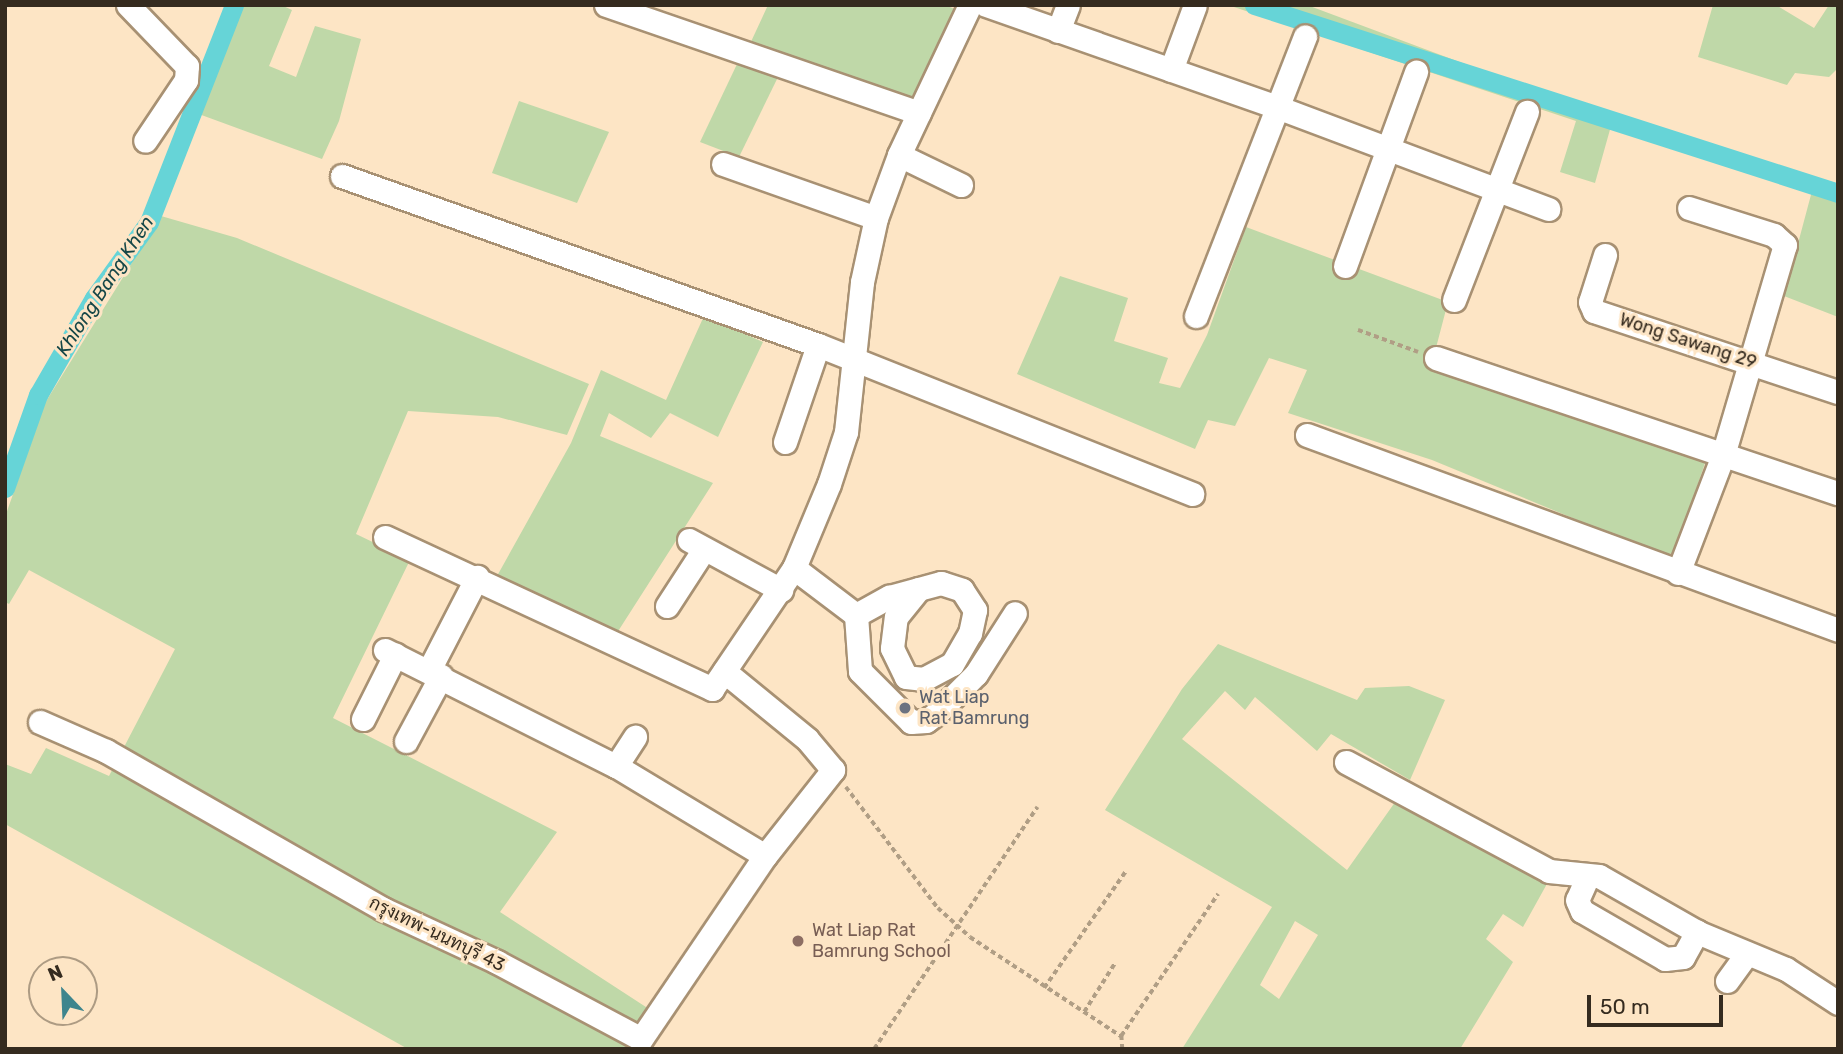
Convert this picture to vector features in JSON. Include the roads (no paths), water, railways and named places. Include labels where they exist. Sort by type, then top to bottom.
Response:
[{"type":"street","points":[[128,5],[187,66],[186,80],[145,141]]},
{"type":"street","points":[[606,5],[649,12],[919,113]]},
{"type":"street","points":[[385,537],[477,577],[705,690],[712,689],[794,568],[846,432],[862,282],[876,218],[899,155],[970,5]]},
{"type":"street","points":[[986,5],[1277,107],[1548,209]]},
{"type":"street","points":[[1058,31],[1068,5]]},
{"type":"street","points":[[1171,70],[1195,5]]},
{"type":"street","points":[[1196,316],[1304,37]]},
{"type":"street","points":[[1345,266],[1416,72]]},
{"type":"street","points":[[1454,300],[1527,112]]},
{"type":"street","points":[[899,155],[961,185]]},
{"type":"street","points":[[723,164],[876,218]]},
{"type":"street","points":[[342,176],[818,345],[1192,494]]},
{"type":"street","points":[[1678,573],[1723,455],[1784,256],[1785,242],[1689,208]]},
{"type":"street","name":"Wong Sawang 29","points":[[1605,255],[1590,302],[1594,311],[1838,392]]},
{"type":"street","points":[[785,442],[818,345]]},
{"type":"street","points":[[1436,358],[1838,493]]},
{"type":"street","points":[[1307,435],[1838,630]]},
{"type":"street","points":[[667,606],[696,544],[781,590]]},
{"type":"street","points":[[794,568],[856,615]]},
{"type":"street","points":[[406,741],[477,577]]},
{"type":"street","points":[[856,615],[889,597],[919,589]]},
{"type":"street","points":[[856,615],[857,659],[865,681],[918,723],[937,713],[976,674],[1015,613]]},
{"type":"street","points":[[363,719],[390,653],[435,673],[616,766],[765,856],[833,770],[807,739],[724,671]]},
{"type":"street","name":"กรุงเทพ-นนทบุรี 43","points":[[40,722],[106,751],[383,909],[497,962],[641,1039],[765,856]]},
{"type":"street","points":[[616,766],[635,737]]},
{"type":"street","points":[[1346,762],[1549,871],[1587,878],[1599,876],[1698,932],[1747,953],[1832,996]]},
{"type":"street","points":[[1587,878],[1577,900],[1582,911],[1665,959],[1683,957],[1698,932]]},
{"type":"street","points":[[1727,981],[1747,953]]},
{"type":"waterway","name":"Khlong Bang Khen","points":[[5,488],[38,395],[94,298],[149,222],[234,5]]},
{"type":"waterway","points":[[1254,5],[1838,193]]},
{"type":"place","name":"Wat Liap Rat Bamrung","points":[[905,708]]},
{"type":"place","name":"Wat Liap Rat Bamrung School","points":[[798,941]]}]
